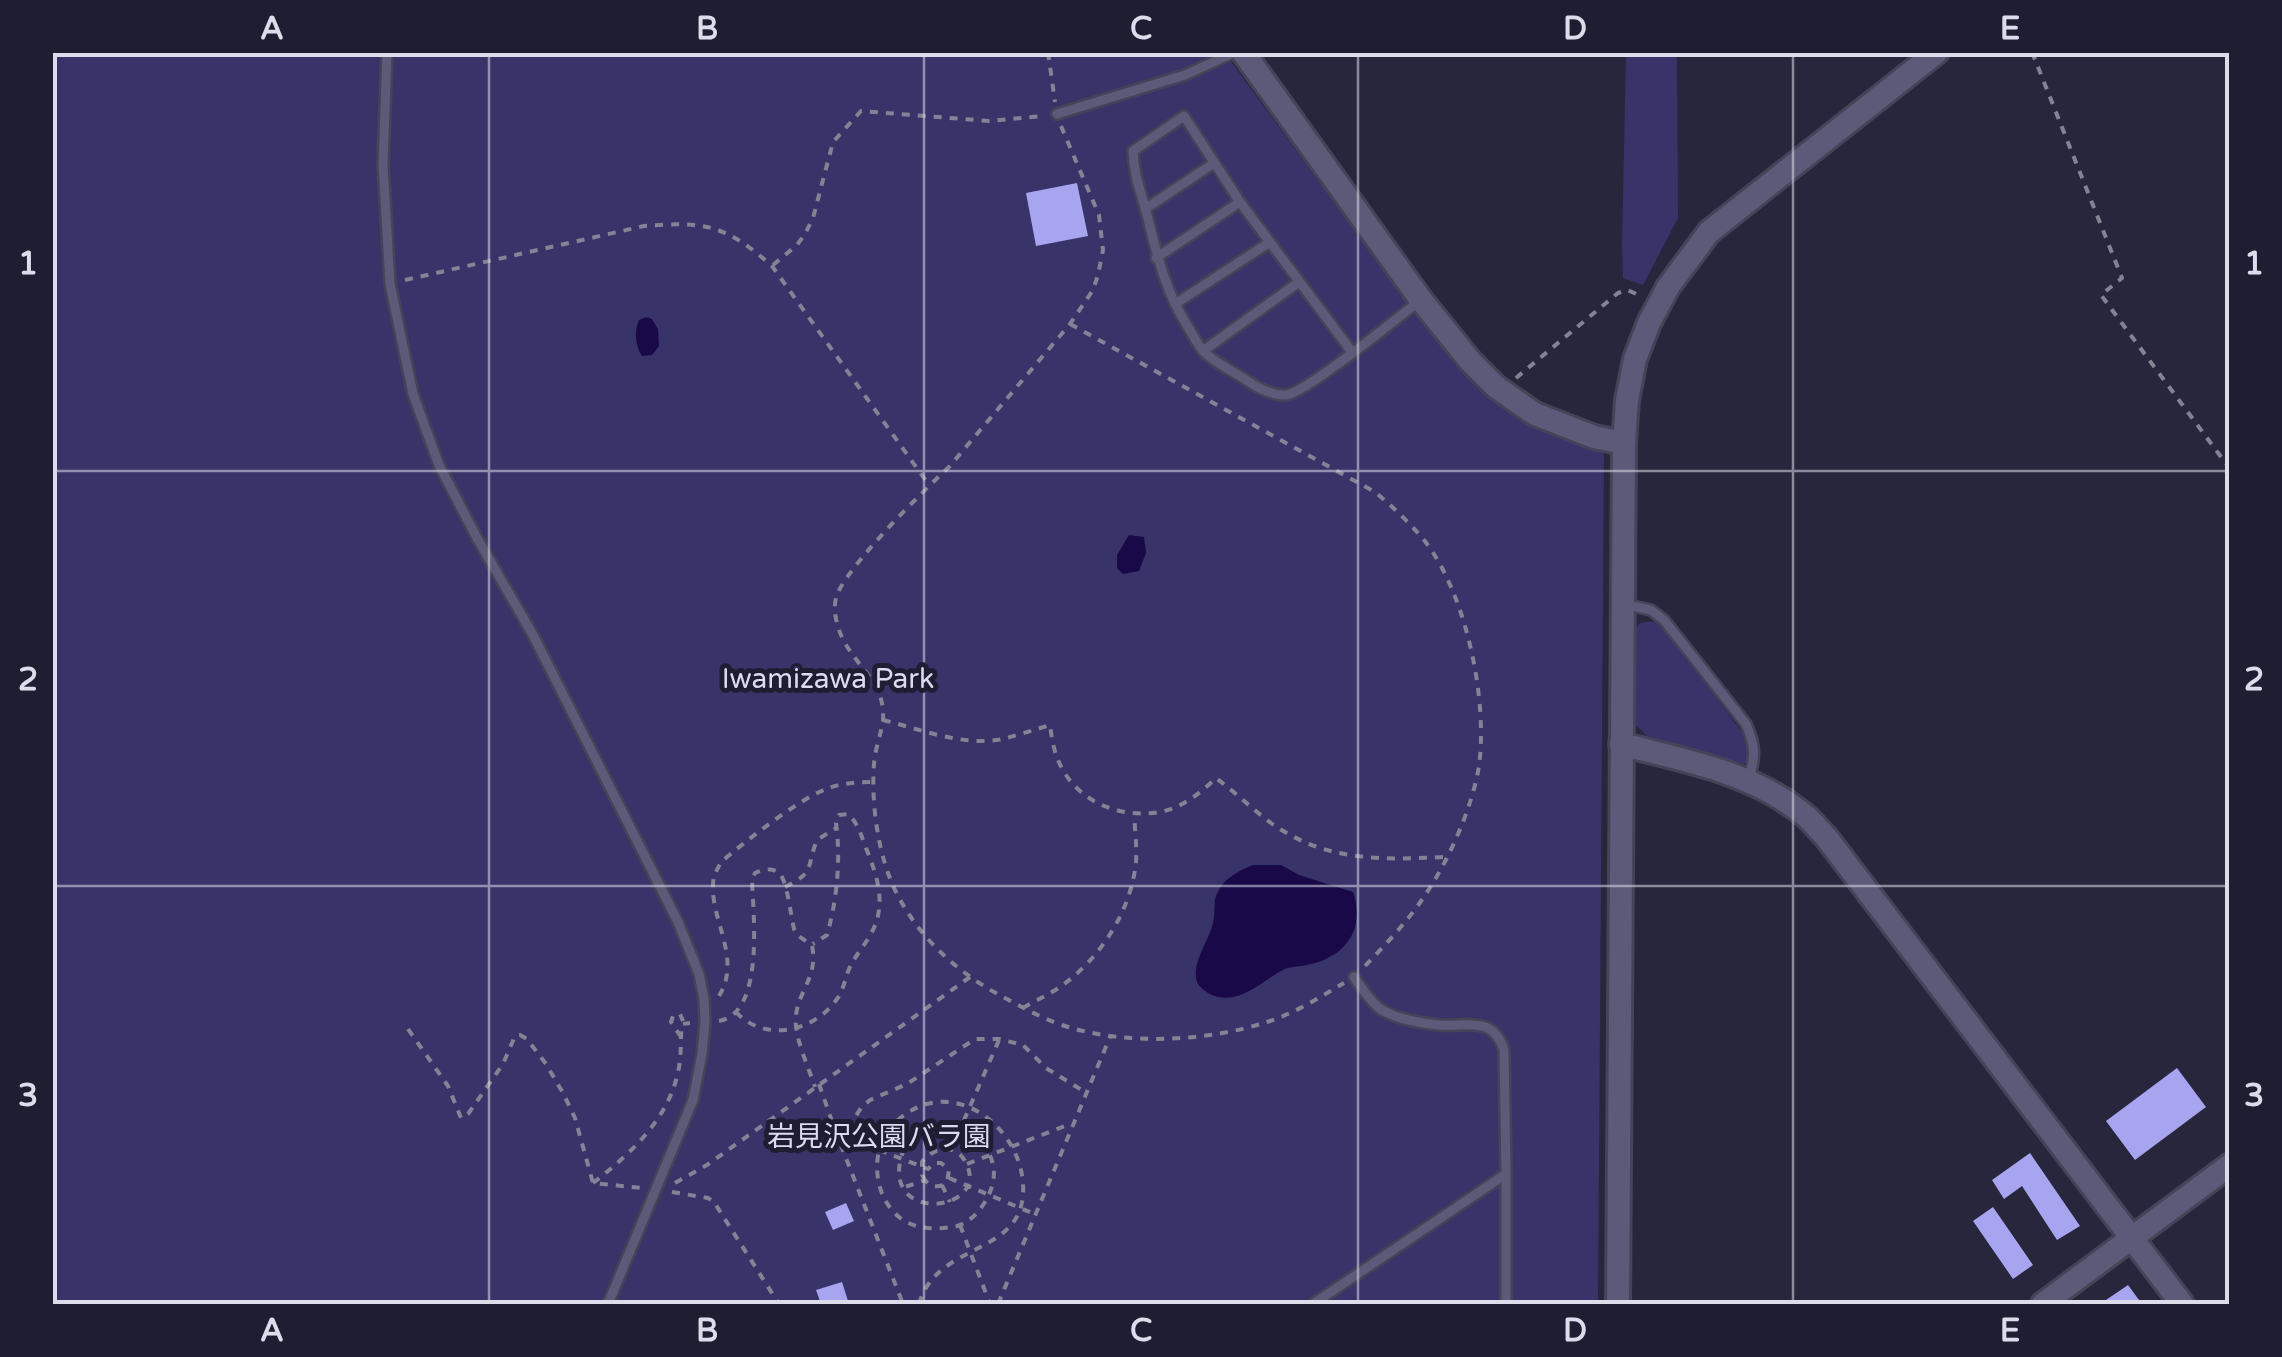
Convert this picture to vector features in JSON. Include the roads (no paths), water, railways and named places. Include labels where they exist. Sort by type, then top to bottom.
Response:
[{"type":"street","points":[[1243,52],[1420,300],[1471,362],[1501,391],[1536,414],[1594,438],[1624,443]]},
{"type":"street","points":[[1618,1304],[1624,443],[1635,359],[1668,287],[1708,232],[1937,52]]},
{"type":"street","points":[[1621,744],[1723,771],[1801,812],[1826,837],[2182,1304]]},
{"type":"street","points":[[2043,1304],[2230,1166]]},
{"type":"lane","points":[[387,52],[383,165],[390,284],[413,394],[439,464],[532,634],[678,922],[699,974],[705,1019],[693,1100],[608,1304]]},
{"type":"lane","points":[[1057,114],[1185,75],[1235,52]]},
{"type":"lane","points":[[1352,352],[1240,202],[1184,116],[1133,152],[1134,176],[1164,283],[1203,351],[1253,384],[1273,394],[1299,391],[1352,352],[1420,300]]},
{"type":"lane","points":[[1146,209],[1214,163]]},
{"type":"lane","points":[[1156,258],[1240,202]]},
{"type":"lane","points":[[1175,304],[1270,242]]},
{"type":"lane","points":[[1203,351],[1299,282]]},
{"type":"lane","points":[[1622,604],[1651,610],[1664,620],[1746,724],[1756,758],[1748,781]]},
{"type":"lane","points":[[1354,977],[1378,1008],[1390,1014],[1438,1025],[1475,1024],[1496,1032],[1504,1050],[1506,1304]]},
{"type":"lane","points":[[1313,1304],[1506,1174]]},
{"type":"park label","name":"Iwamizawa Park","points":[[828,678]]},
{"type":"park label","name":"岩見沢公園バラ園","points":[[879,1136]]}]
